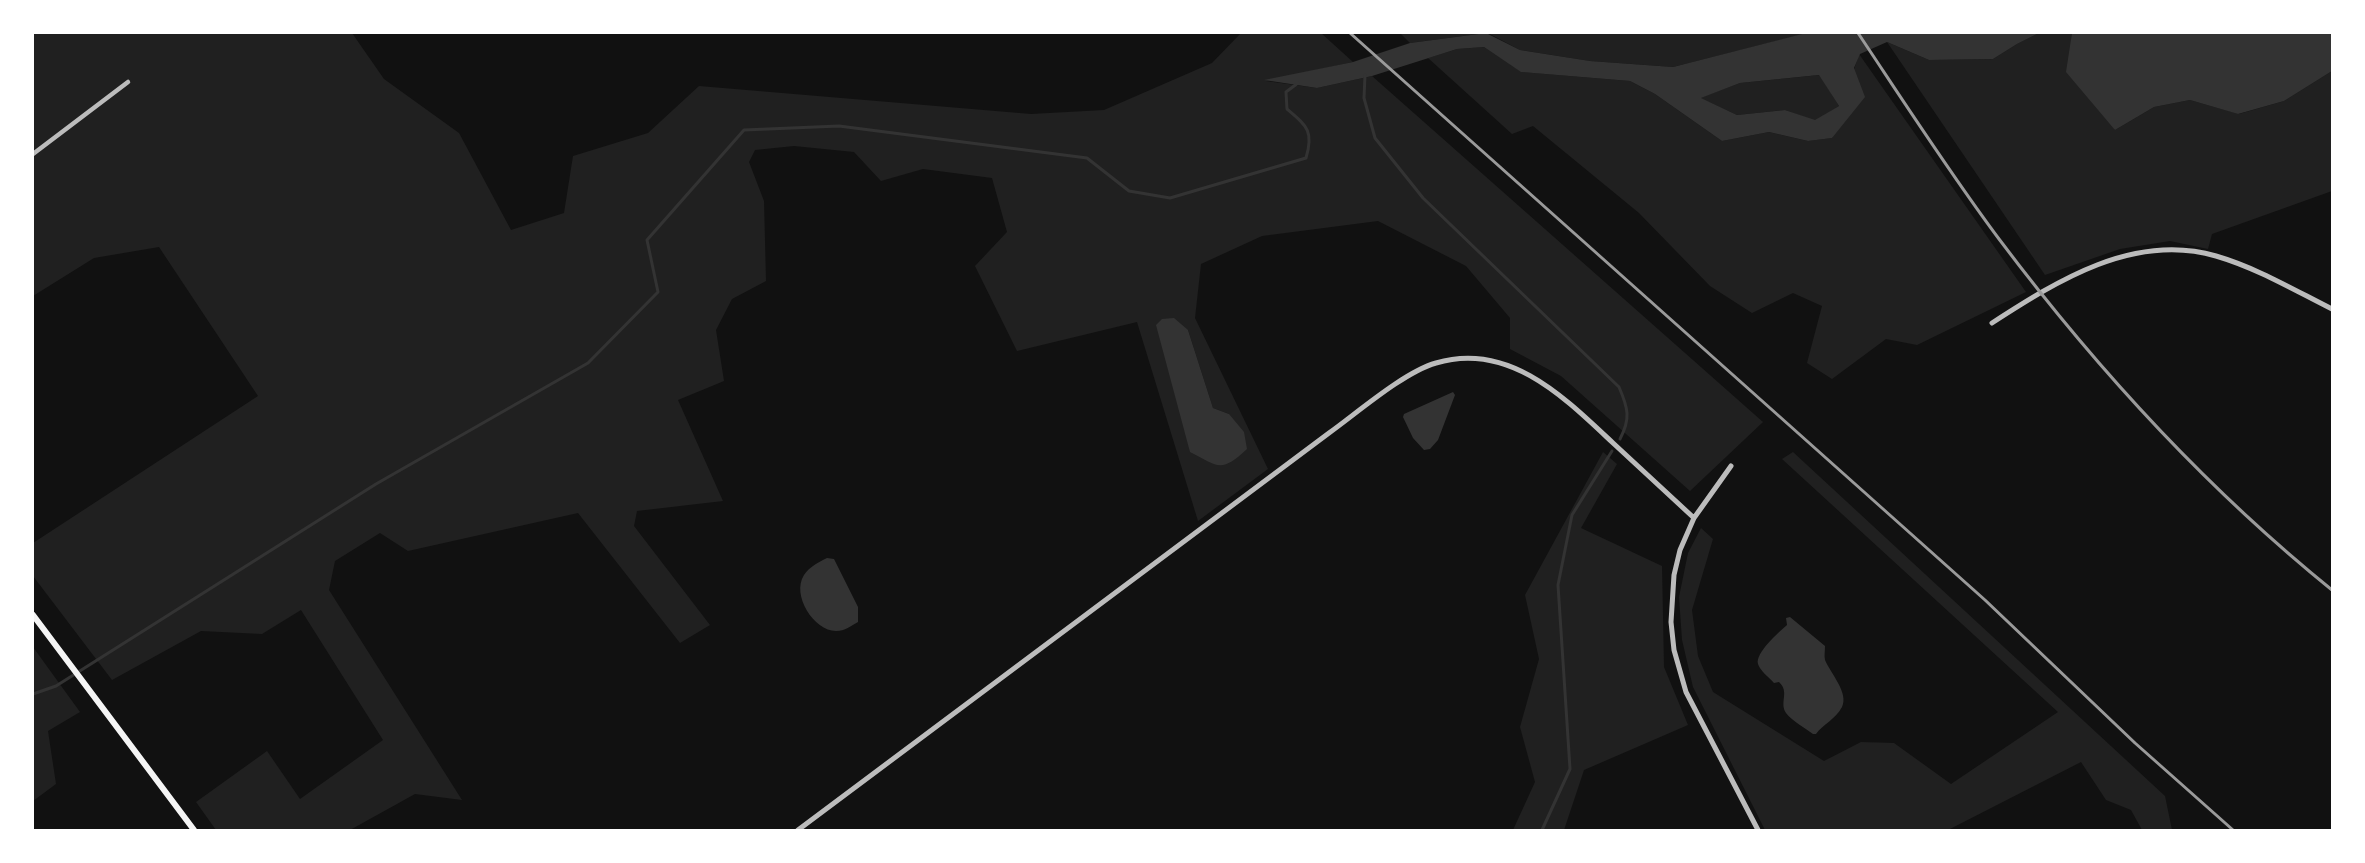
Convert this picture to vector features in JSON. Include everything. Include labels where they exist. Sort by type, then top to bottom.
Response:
[{"type":"main road","points":[[33,615],[194,830]]},
{"type":"street","points":[[33,154],[128,82]]},
{"type":"street","points":[[1992,323],[2040,293],[2091,267],[2133,254],[2162,251],[2214,255],[2238,263],[2332,309]]},
{"type":"street","points":[[798,830],[1329,433],[1414,372],[1435,363],[1461,358],[1483,360],[1509,365],[1534,377],[1582,413],[1694,518]]},
{"type":"street","points":[[1731,466],[1694,518],[1680,550],[1674,575],[1671,622],[1674,650],[1686,692],[1758,830]]},
{"type":"shaded area","points":[[33,33],[352,33],[384,79],[459,133],[511,230],[564,213],[573,156],[648,133],[699,86],[1031,114],[1104,110],[1212,63],[1241,33],[1321,33],[1353,62],[1266,81],[1317,88],[1372,76],[1763,422],[1690,491],[1561,376],[1510,349],[1510,318],[1466,266],[1378,221],[1262,236],[1201,264],[1195,318],[1268,469],[1198,521],[1137,322],[1017,351],[975,266],[1007,232],[992,178],[923,169],[881,181],[854,152],[794,146],[755,150],[749,162],[764,201],[766,281],[732,299],[716,330],[724,381],[678,400],[723,501],[637,511],[634,526],[710,625],[680,643],[578,513],[408,551],[380,533],[335,561],[329,590],[462,800],[415,794],[350,830],[216,830],[196,802],[267,751],[300,799],[383,740],[301,610],[262,634],[201,631],[112,680],[33,576],[33,543],[258,396],[159,247],[94,258],[33,296]],"holes":[[[1188,330],[1213,408],[1229,414],[1190,452]]]},
{"type":"shaded area","points":[[1400,33],[1486,33],[1410,43]]},
{"type":"shaded area","points":[[1486,33],[1520,50],[1590,61],[1673,67],[1806,33],[2039,33],[1993,59],[1929,60],[1887,42],[1860,54],[1854,68],[1865,97],[1832,138],[1808,141],[1769,132],[1722,141],[1655,94],[1630,81],[1521,72],[1484,47],[1457,49],[1372,76],[1317,88],[1264,80],[1353,62],[1410,43]],"holes":[[[1819,75],[1839,106],[1815,120],[1785,110],[1737,115],[1701,98],[1740,83]]]},
{"type":"shaded area","points":[[1488,33],[1808,33],[1673,67],[1590,61],[1520,50]]},
{"type":"shaded area","points":[[2039,33],[2072,33],[2071,46],[2115,130],[2154,107],[2190,100],[2239,114],[2284,101],[2332,71],[2332,191],[2212,234],[2208,249],[2170,241],[2120,249],[2045,275],[1887,42],[1929,60],[1993,59]]},
{"type":"shaded area","points":[[2072,33],[2332,33],[2332,71],[2284,101],[2238,114],[2190,100],[2154,107],[2115,130],[2066,72]]},
{"type":"shaded area","points":[[1484,47],[1522,72],[1630,81],[1655,94],[1722,141],[1769,132],[1808,141],[1832,138],[1859,54],[2026,292],[1917,345],[1886,339],[1832,379],[1807,363],[1822,306],[1793,293],[1752,313],[1710,286],[1639,213],[1533,126],[1512,134],[1428,58],[1457,49]]},
{"type":"shaded area","points":[[1820,75],[1839,106],[1815,121],[1785,110],[1737,115],[1700,98],[1740,83]]},
{"type":"shaded area","points":[[1174,318],[1188,330],[1213,408],[1229,414],[1244,432],[1247,449],[1231,462],[1214,464],[1190,452],[1156,325],[1162,319]]},
{"type":"shaded area","points":[[1453,392],[1455,395],[1438,440],[1430,449],[1424,450],[1413,438],[1403,417],[1404,414]]},
{"type":"shaded area","points":[[1603,452],[1617,464],[1581,528],[1662,566],[1664,667],[1688,725],[1584,770],[1564,830],[1513,830],[1535,782],[1520,727],[1539,659],[1525,595]]},
{"type":"shaded area","points":[[1793,452],[2165,796],[2172,830],[2142,830],[2131,810],[2106,800],[2081,762],[1948,830],[1765,830],[1693,687],[1682,640],[1679,597],[1688,553],[1701,528],[1713,539],[1692,610],[1698,656],[1713,692],[1824,761],[1861,742],[1894,743],[1951,784],[2058,712],[1782,459]]},
{"type":"shaded area","points":[[827,558],[834,559],[858,607],[858,622],[839,631],[828,629],[813,619],[807,611],[800,592],[806,572]]},
{"type":"shaded area","points":[[1790,617],[1825,646],[1825,660],[1843,696],[1842,707],[1833,719],[1816,734],[1786,713],[1782,686],[1779,682],[1774,683],[1758,664],[1760,654],[1787,625],[1786,618]]},
{"type":"shaded area","points":[[33,647],[80,712],[48,731],[56,784],[33,801]]},
{"type":"waterway","points":[[1365,75],[1364,98],[1375,138],[1423,198],[1619,387],[1627,413],[1626,425],[1620,439]]},
{"type":"waterway","points":[[33,694],[56,686],[376,484],[588,363],[658,292],[647,240],[744,130],[839,126],[1087,158],[1129,191],[1170,198],[1306,158],[1309,135],[1300,120],[1287,109],[1286,92],[1298,83]]},
{"type":"waterway","points":[[1542,830],[1570,769],[1558,585],[1572,515],[1612,451]]},
{"type":"railway","points":[[1350,33],[1985,600],[2135,743],[2233,830]]},
{"type":"railway","points":[[1858,33],[1980,214],[2074,334],[2155,425],[2197,468],[2285,551],[2332,590]]}]
